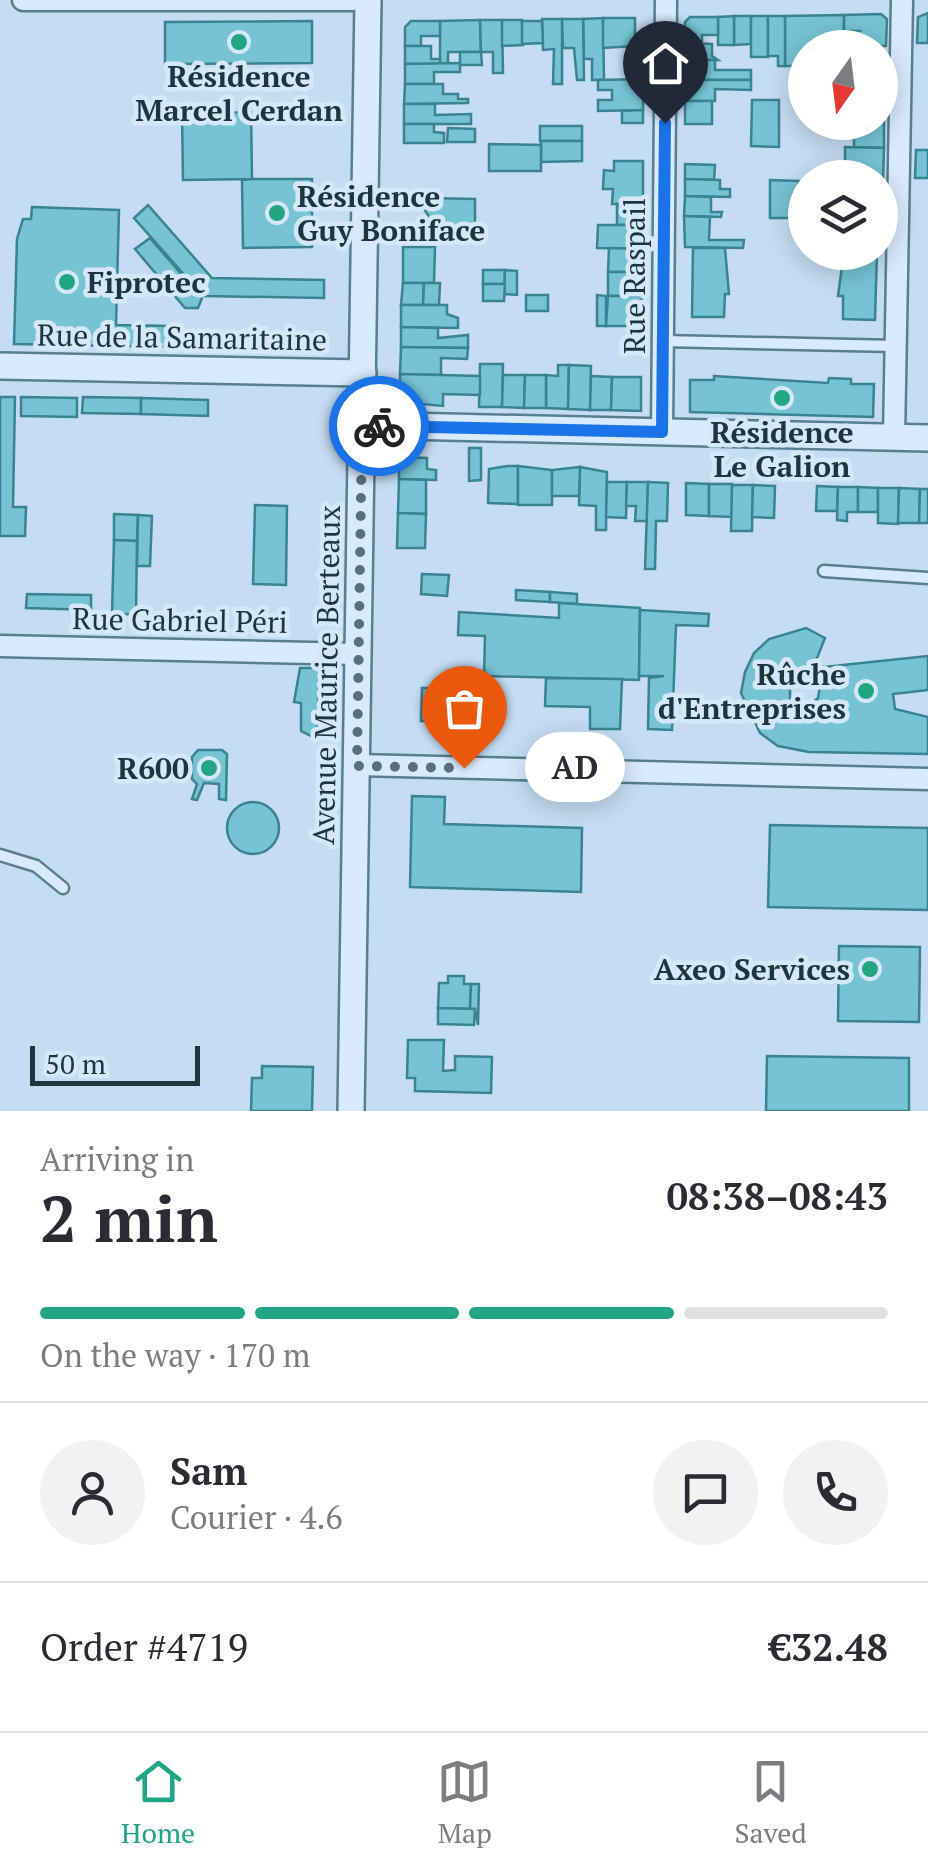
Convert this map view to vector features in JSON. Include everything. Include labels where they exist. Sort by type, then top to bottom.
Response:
[{"type":"street","points":[[24,0],[353,0]]},
{"type":"street","name":"Avenue Maurice Berteaux","points":[[351,1111],[368,0]]},
{"type":"street","name":"Rue Raspail","points":[[662,432],[666,0]]},
{"type":"street","points":[[894,437],[902,0]]},
{"type":"street","name":"Rue de la Samaritaine","points":[[0,366],[363,373]]},
{"type":"street","points":[[362,425],[928,438]]},
{"type":"street","name":"Rue Gabriel Péri","points":[[0,646],[358,654]]},
{"type":"street","points":[[357,766],[928,778]]},
{"type":"lane","points":[[663,341],[896,346]]},
{"type":"lane","points":[[824,571],[928,578]]},
{"type":"lane","points":[[0,855],[43,870],[63,888]]},
{"type":"building","points":[[928,13],[928,43],[917,43],[918,17]]},
{"type":"building","points":[[881,14],[887,19],[887,30],[844,30],[844,15]]},
{"type":"building","points":[[844,15],[844,30],[788,30],[785,66],[785,16]]},
{"type":"building","points":[[734,16],[751,16],[751,44],[734,45]]},
{"type":"building","points":[[734,16],[734,45],[718,45],[718,17]]},
{"type":"building","points":[[751,16],[768,16],[768,57],[751,57]]},
{"type":"building","points":[[768,16],[785,16],[785,66],[778,66],[778,56],[768,56]]},
{"type":"building","points":[[690,17],[718,17],[718,35],[702,35],[702,43],[685,43],[685,22]]},
{"type":"building","points":[[603,18],[604,80],[592,80],[592,59],[584,59],[583,19]]},
{"type":"building","points":[[603,18],[635,18],[635,46],[603,48]]},
{"type":"building","points":[[542,19],[562,19],[562,84],[553,84],[554,49],[543,50]]},
{"type":"building","points":[[562,19],[583,19],[584,80],[577,80],[574,48],[563,48]]},
{"type":"building","points":[[480,20],[481,52],[448,52],[448,63],[440,64],[440,21]]},
{"type":"building","points":[[480,20],[502,20],[503,73],[493,73],[493,52],[481,52]]},
{"type":"building","points":[[502,20],[522,20],[523,45],[502,46]]},
{"type":"building","name":"Résidence Marcel Cerdan","points":[[312,21],[312,63],[165,64],[165,22]]},
{"type":"building","points":[[411,21],[440,21],[440,36],[421,36],[421,46],[405,46],[405,27]]},
{"type":"building","points":[[522,21],[542,21],[543,43],[522,44]]},
{"type":"building","points":[[685,43],[712,44],[712,56],[718,60],[685,60]]},
{"type":"building","points":[[405,46],[431,46],[431,59],[440,59],[440,64],[405,64]]},
{"type":"building","points":[[460,52],[481,52],[482,65],[460,65]]},
{"type":"building","points":[[685,60],[715,60],[715,70],[751,70],[751,80],[685,80]]},
{"type":"building","points":[[460,63],[460,72],[434,72],[434,84],[405,84],[405,64]]},
{"type":"building","points":[[644,79],[643,110],[598,111],[598,100],[612,100],[612,90],[598,90],[598,80]]},
{"type":"building","points":[[685,80],[751,80],[751,90],[715,89],[715,101],[685,101]]},
{"type":"building","points":[[405,84],[443,84],[443,94],[458,94],[458,99],[468,99],[468,103],[404,104]]},
{"type":"building","points":[[752,100],[779,100],[779,147],[751,146]]},
{"type":"building","points":[[685,101],[712,101],[712,124],[685,124]]},
{"type":"building","points":[[404,104],[435,104],[435,115],[471,114],[471,124],[404,124]]},
{"type":"building","points":[[643,110],[643,123],[622,123],[622,111]]},
{"type":"building","points":[[251,112],[252,179],[183,180],[182,114]]},
{"type":"building","points":[[404,124],[434,124],[434,132],[444,133],[444,143],[404,143]]},
{"type":"building","points":[[540,126],[582,126],[582,141],[540,141]]},
{"type":"building","points":[[448,128],[475,129],[475,142],[447,142]]},
{"type":"building","points":[[854,140],[884,140],[884,148],[854,147]]},
{"type":"building","points":[[541,141],[582,141],[582,161],[541,162]]},
{"type":"building","points":[[489,144],[541,145],[541,171],[489,171]]},
{"type":"building","points":[[845,147],[884,148],[884,160],[845,160]]},
{"type":"building","points":[[916,150],[928,150],[928,178],[915,178]]},
{"type":"building","points":[[614,161],[643,161],[643,204],[612,204],[613,189],[603,189],[604,170],[614,171]]},
{"type":"building","points":[[685,164],[715,165],[714,180],[685,179]]},
{"type":"building","name":"Résidence Guy Boniface","points":[[312,179],[312,247],[243,248],[242,180]]},
{"type":"building","points":[[685,179],[720,180],[720,189],[730,189],[730,197],[685,196]]},
{"type":"building","points":[[770,180],[788,181],[788,218],[770,218]]},
{"type":"building","points":[[685,196],[711,197],[711,212],[722,212],[721,217],[684,216]]},
{"type":"building","points":[[429,198],[475,199],[475,236],[427,235],[428,215],[422,206]]},
{"type":"building","points":[[617,204],[643,204],[642,225],[617,225]]},
{"type":"building","points":[[148,205],[212,278],[324,280],[324,298],[203,296],[134,218]]},
{"type":"building","name":"Fiprotec","points":[[32,207],[119,210],[116,325],[172,326],[185,339],[182,347],[14,344],[17,239],[23,219],[31,219]]},
{"type":"building","points":[[684,216],[710,217],[709,240],[744,240],[743,248],[685,247]]},
{"type":"building","points":[[598,225],[632,225],[632,241],[642,241],[642,249],[597,248]]},
{"type":"building","points":[[150,238],[202,298],[198,308],[185,308],[135,249]]},
{"type":"building","points":[[403,247],[435,247],[434,283],[403,283]]},
{"type":"building","points":[[609,248],[642,249],[642,272],[608,272]]},
{"type":"building","points":[[693,248],[725,248],[729,294],[725,294],[724,317],[692,317]]},
{"type":"building","points":[[483,270],[505,270],[505,284],[483,284]]},
{"type":"building","points":[[505,270],[517,271],[517,295],[504,294]]},
{"type":"building","points":[[842,270],[876,270],[875,320],[843,319],[843,296],[838,296]]},
{"type":"building","points":[[608,272],[642,272],[642,296],[608,296]]},
{"type":"building","points":[[403,283],[424,283],[423,305],[401,305]]},
{"type":"building","points":[[424,283],[440,283],[439,305],[423,305]]},
{"type":"building","points":[[483,284],[505,284],[504,301],[483,301]]},
{"type":"building","points":[[526,295],[548,295],[548,311],[526,311]]},
{"type":"building","points":[[597,295],[606,296],[606,326],[597,326]]},
{"type":"building","points":[[608,296],[642,296],[642,326],[606,326]]},
{"type":"building","points":[[401,305],[447,305],[447,314],[458,318],[458,328],[401,327]]},
{"type":"building","points":[[401,327],[438,328],[438,338],[468,335],[468,348],[401,347]]},
{"type":"building","points":[[401,347],[468,348],[467,359],[441,358],[441,375],[400,374]]},
{"type":"building","points":[[480,364],[503,364],[502,407],[479,407]]},
{"type":"building","points":[[558,365],[569,365],[568,409],[546,408],[546,375],[558,376]]},
{"type":"building","points":[[569,365],[591,366],[590,410],[568,409]]},
{"type":"building","points":[[400,374],[480,376],[480,395],[443,394],[443,406],[400,402]]},
{"type":"building","points":[[503,375],[525,375],[524,408],[502,407]]},
{"type":"building","points":[[525,375],[546,375],[546,408],[524,408]]},
{"type":"building","points":[[591,376],[612,377],[611,410],[590,410]]},
{"type":"building","name":"Résidence Le Galion","points":[[714,376],[828,383],[829,378],[851,379],[851,384],[874,384],[873,417],[690,412],[690,380],[714,380]]},
{"type":"building","points":[[612,377],[641,377],[641,411],[611,410]]},
{"type":"building","points":[[0,397],[15,397],[13,507],[26,507],[25,536],[0,536]]},
{"type":"building","points":[[21,397],[77,398],[77,417],[21,416]]},
{"type":"building","points":[[83,397],[141,398],[141,414],[82,413]]},
{"type":"building","points":[[141,398],[208,400],[208,416],[141,414]]},
{"type":"building","points":[[469,448],[481,448],[481,480],[469,481]]},
{"type":"building","points":[[399,457],[427,458],[427,469],[436,470],[436,480],[399,479]]},
{"type":"building","points":[[518,466],[518,504],[488,503],[489,469]]},
{"type":"building","points":[[518,466],[552,470],[552,505],[518,505]]},
{"type":"building","points":[[580,467],[607,472],[606,530],[596,530],[596,506],[579,505]]},
{"type":"building","points":[[580,467],[579,496],[552,496],[552,470]]},
{"type":"building","points":[[399,479],[426,480],[426,514],[398,513]]},
{"type":"building","points":[[607,482],[627,482],[626,518],[606,517]]},
{"type":"building","points":[[627,482],[648,482],[647,521],[635,521],[636,506],[626,506]]},
{"type":"building","points":[[648,482],[668,483],[667,521],[656,521],[655,569],[645,569]]},
{"type":"building","points":[[686,483],[709,484],[709,516],[686,515]]},
{"type":"building","points":[[709,484],[732,484],[732,517],[709,516]]},
{"type":"building","points":[[732,485],[753,485],[752,531],[731,531]]},
{"type":"building","points":[[753,485],[775,486],[774,518],[752,517]]},
{"type":"building","points":[[817,486],[838,487],[837,511],[816,511]]},
{"type":"building","points":[[838,487],[858,487],[858,512],[847,512],[847,521],[837,520]]},
{"type":"building","points":[[858,487],[878,488],[878,512],[858,512]]},
{"type":"building","points":[[878,488],[899,488],[898,524],[878,523]]},
{"type":"building","points":[[899,488],[920,489],[919,523],[898,523]]},
{"type":"building","points":[[920,489],[928,489],[928,523],[919,523]]},
{"type":"building","points":[[255,505],[287,506],[286,585],[253,584]]},
{"type":"building","points":[[398,513],[426,514],[425,548],[397,548]]},
{"type":"building","points":[[114,514],[138,515],[137,541],[114,540]]},
{"type":"building","points":[[138,515],[152,516],[150,566],[137,566]]},
{"type":"building","points":[[114,540],[137,541],[136,615],[112,613]]},
{"type":"building","points":[[422,574],[449,575],[447,596],[421,594]]},
{"type":"building","points":[[516,590],[550,592],[550,602],[516,600]]},
{"type":"building","points":[[550,592],[577,594],[577,604],[550,602]]},
{"type":"building","points":[[27,594],[91,595],[91,610],[26,608]]},
{"type":"building","points":[[559,603],[640,608],[639,680],[484,676],[485,636],[458,635],[459,612],[559,618]]},
{"type":"building","points":[[640,610],[709,614],[708,626],[676,625],[672,730],[648,729],[649,678],[664,676],[639,676]]},
{"type":"building","name":"Rûche d'Entreprises","points":[[806,628],[825,638],[815,663],[824,667],[928,656],[928,690],[893,694],[895,709],[928,717],[928,754],[809,752],[778,746],[760,733],[741,693],[754,653],[769,639]],"holes":[[[799,671],[812,671],[810,675],[820,686],[818,698],[809,705],[800,705],[790,698],[790,687],[785,685]]]},
{"type":"building","points":[[300,668],[319,668],[317,739],[301,731],[301,703],[294,702]]},
{"type":"building","points":[[449,677],[483,677],[483,719],[448,719]]},
{"type":"building","points":[[546,678],[622,679],[620,729],[590,729],[590,707],[545,706]]},
{"type":"building","points":[[422,688],[443,688],[441,722],[421,721]]},
{"type":"building","name":"R600","points":[[198,750],[222,750],[227,754],[226,800],[219,799],[219,784],[204,783],[197,800],[192,799],[197,784],[192,779],[192,757]]},
{"type":"building","points":[[412,796],[445,797],[444,824],[582,828],[581,892],[410,887]]},
{"type":"building","points":[[253,802],[272,809],[279,828],[272,847],[253,854],[234,847],[227,828],[234,809]]},
{"type":"building","points":[[770,825],[928,828],[928,910],[768,907]]},
{"type":"building","points":[[839,946],[920,947],[919,1022],[838,1021]]},
{"type":"building","points":[[448,976],[464,976],[464,984],[471,984],[470,1009],[438,1008],[439,983],[448,983]]},
{"type":"building","points":[[471,984],[479,984],[478,1025],[475,1009],[470,1009]]},
{"type":"building","points":[[438,1008],[475,1009],[474,1025],[438,1024]]},
{"type":"building","points":[[408,1040],[444,1040],[443,1071],[455,1070],[455,1056],[492,1057],[491,1093],[415,1091],[415,1078],[407,1078]]},
{"type":"building","points":[[767,1056],[909,1058],[909,1111],[766,1111]]},
{"type":"building","points":[[262,1066],[313,1067],[312,1111],[251,1111],[252,1078],[262,1078]]},
{"type":"way so far","points":[[379,426],[362,425],[357,766],[464,768]]},
{"type":"place","name":"Résidence Marcel Cerdan","points":[[239,42]]},
{"type":"place","name":"Résidence Guy Boniface","points":[[277,213]]},
{"type":"place","name":"Fiprotec","points":[[67,282]]},
{"type":"place","name":"Résidence Le Galion","points":[[782,398]]},
{"type":"place","name":"Rûche d'Entreprises","points":[[866,691]]},
{"type":"place","name":"R600","points":[[209,768]]},
{"type":"place","name":"AD","points":[[464,768]]},
{"type":"place","name":"Axeo Services","points":[[870,969]]},
{"type":"route","points":[[379,426],[662,432],[665,123]]}]
